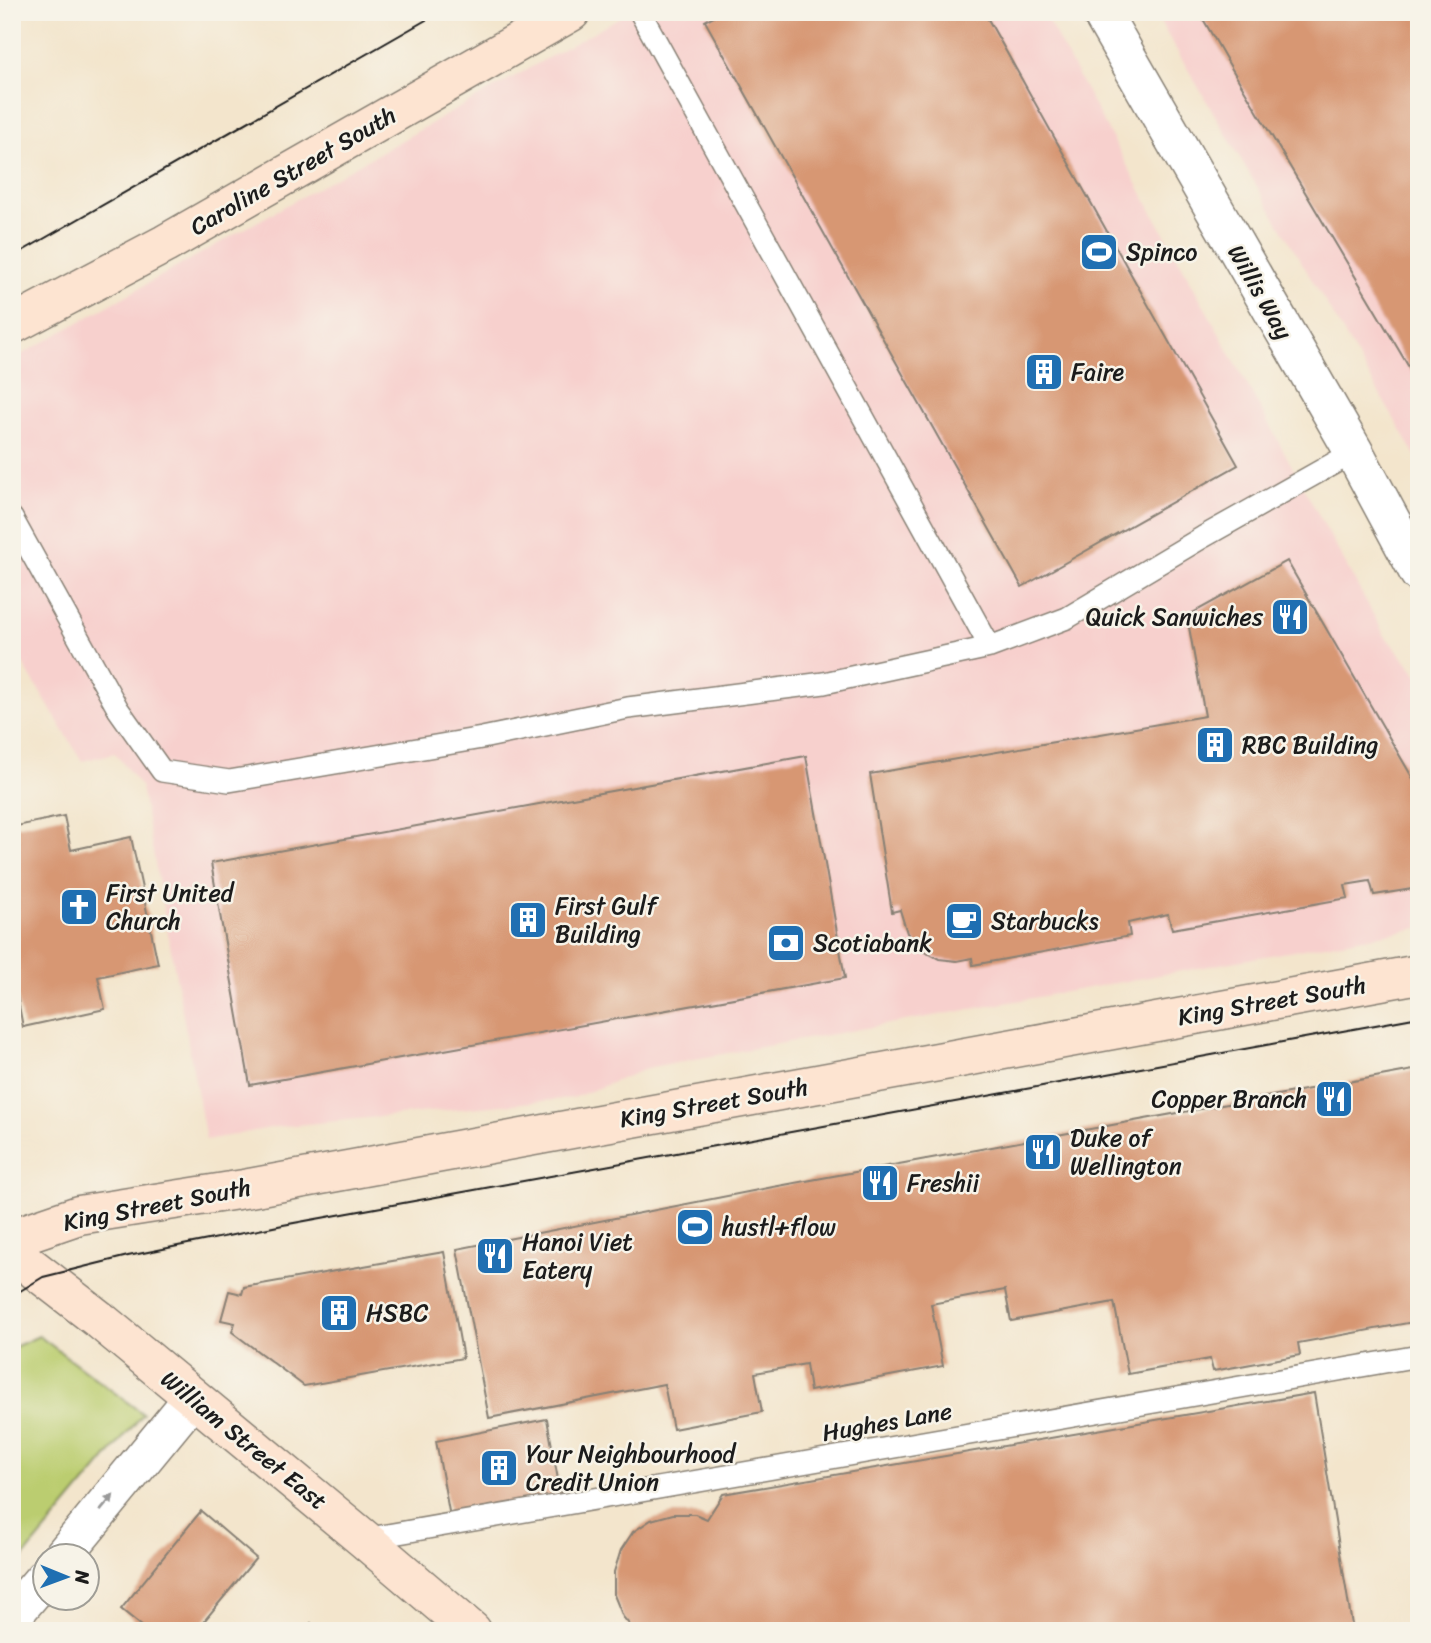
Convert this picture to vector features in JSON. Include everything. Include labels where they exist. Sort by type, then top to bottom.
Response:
[{"type":"main road","name":"Caroline Street South","points":[[12,325],[165,244],[571,12]]},
{"type":"main road","name":"King Street South","points":[[12,1238],[79,1215],[244,1189],[1419,974]]},
{"type":"main road","name":"William Street East","points":[[12,1252],[101,1321],[472,1631]]},
{"type":"street","name":"Willis Way","points":[[1101,12],[1354,452],[1419,573]]},
{"type":"street","points":[[75,1542],[192,1399]]},
{"type":"street","points":[[12,1616],[32,1592]]},
{"type":"lane","points":[[640,12],[990,647]]},
{"type":"lane","points":[[12,518],[118,709],[162,771],[229,781],[482,738],[628,708],[824,683],[990,647],[1067,618],[1354,452]]},
{"type":"lane","name":"Hughes Lane","points":[[364,1539],[1419,1356]]},
{"type":"shaded area","points":[[629,12],[1043,12],[1385,636],[1419,676],[1419,928],[651,1067],[573,1098],[276,1127],[206,1140],[141,787],[115,753],[82,761],[12,646],[12,360]]},
{"type":"shaded area","points":[[1154,12],[1419,12],[1419,461]]},
{"type":"green space","points":[[39,1336],[143,1414],[36,1542],[32,1542],[32,1547],[12,1571],[12,1348]]},
{"type":"building","name":"Faire","points":[[721,12],[984,12],[1238,465],[1022,587],[705,21]]},
{"type":"building","points":[[1199,12],[1419,12],[1419,384],[1229,64]]},
{"type":"building","name":"RBC Building","points":[[1287,561],[1419,789],[1419,885],[1412,889],[1374,895],[1370,881],[1345,885],[1348,898],[1172,929],[1168,914],[1128,923],[1130,936],[973,965],[972,958],[957,961],[939,959],[922,950],[907,933],[900,910],[892,912],[870,774],[1205,716],[1187,616]]},
{"type":"building","name":"First Gulf Building","points":[[806,756],[845,978],[250,1085],[211,863]]},
{"type":"building","name":"First United Church","points":[[64,816],[71,850],[131,837],[158,964],[98,977],[105,1009],[23,1027],[17,995],[12,996],[12,827]]},
{"type":"building","points":[[1419,1069],[1419,1321],[1298,1343],[1300,1355],[1213,1371],[1210,1359],[1128,1374],[1114,1302],[1011,1321],[1005,1290],[931,1304],[943,1366],[810,1391],[806,1364],[755,1373],[762,1412],[673,1429],[664,1384],[489,1418],[457,1249],[773,1187]]},
{"type":"building","name":"HSBC","points":[[444,1252],[463,1358],[304,1386],[232,1332],[235,1323],[221,1320],[229,1291],[242,1294],[244,1287]]},
{"type":"building","points":[[1314,1393],[1353,1631],[635,1631],[623,1617],[614,1595],[614,1572],[621,1550],[633,1532],[651,1520],[673,1514],[695,1514],[707,1519],[723,1494]]},
{"type":"building","name":"Your Neighbourhood Credit Union","points":[[547,1419],[561,1496],[450,1517],[436,1441]]},
{"type":"building","points":[[201,1511],[256,1558],[196,1631],[148,1631],[121,1609]]},
{"type":"building","points":[[311,1623],[320,1631],[305,1631]]},
{"type":"tram line","points":[[12,257],[440,12]]},
{"type":"tram line","points":[[12,1296],[43,1277],[128,1256],[283,1225],[1419,1017]]},
{"type":"place","name":"Spinco","points":[[1099,252]]},
{"type":"place","name":"Faire","points":[[1044,372]]},
{"type":"place","name":"Quick Sanwiches","points":[[1290,617]]},
{"type":"place","name":"RBC Building","points":[[1215,745]]},
{"type":"place","name":"First United Church","points":[[79,907]]},
{"type":"place","name":"First Gulf Building","points":[[528,920]]},
{"type":"place","name":"Starbucks","points":[[964,921]]},
{"type":"place","name":"Scotiabank","points":[[786,943]]},
{"type":"place","name":"Copper Branch","points":[[1334,1099]]},
{"type":"place","name":"Duke of Wellington","points":[[1043,1152]]},
{"type":"place","name":"Freshii","points":[[880,1183]]},
{"type":"place","name":"hustl+flow","points":[[695,1227]]},
{"type":"place","name":"Hanoi Viet Eatery","points":[[495,1256]]},
{"type":"place","name":"HSBC","points":[[339,1313]]},
{"type":"place","name":"Your Neighbourhood Credit Union","points":[[499,1468]]}]
